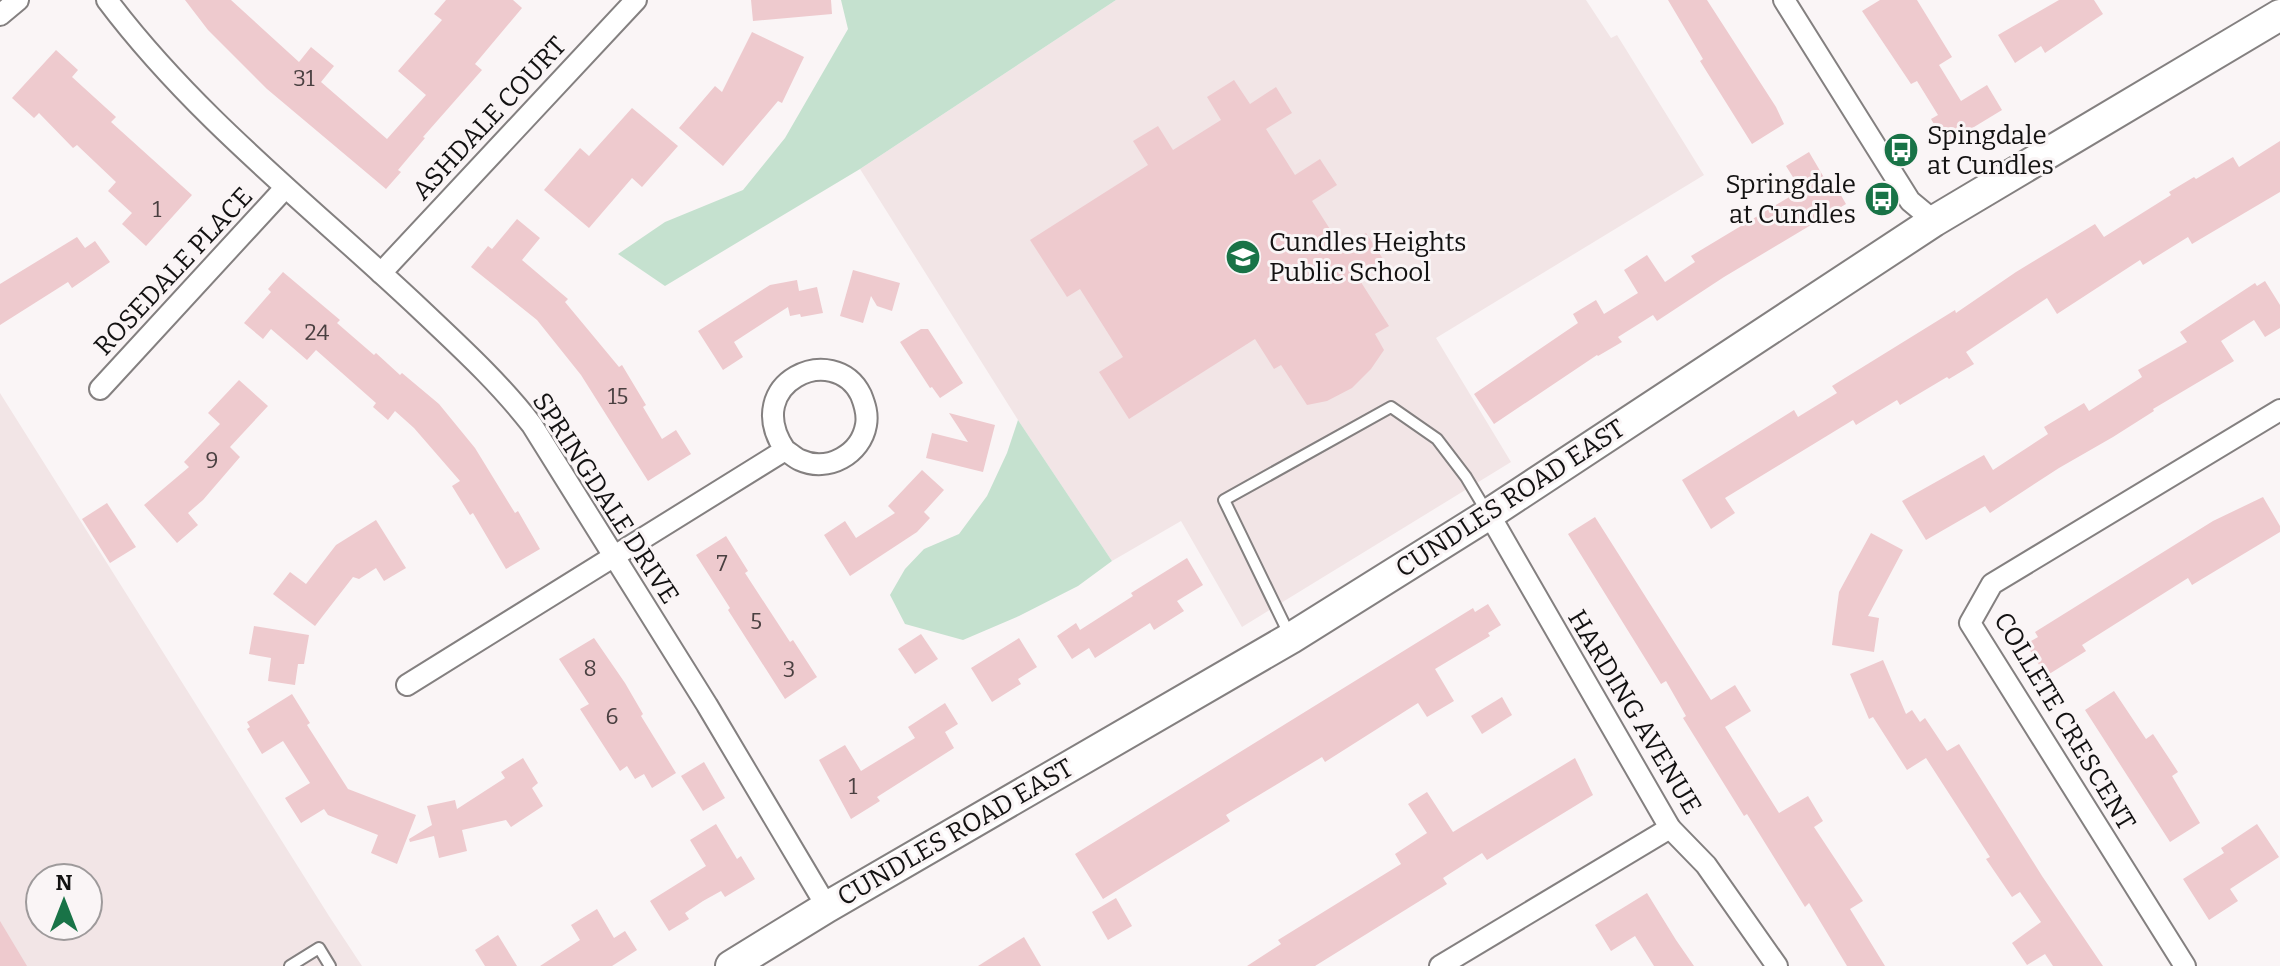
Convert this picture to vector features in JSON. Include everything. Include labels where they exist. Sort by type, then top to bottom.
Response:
[{"type":"main road","name":"CUNDLES ROAD EAST","points":[[731,966],[1291,638],[1489,514],[1934,221],[2280,15]]},
{"type":"street","points":[[0,15],[18,0]]},
{"type":"street","name":"SPRINGDALE DRIVE","points":[[107,0],[171,78],[285,188],[488,373],[513,401],[532,425],[707,705],[827,907]]},
{"type":"street","name":"ASHDALE COURT","points":[[381,273],[636,0]]},
{"type":"street","points":[[1784,0],[1910,201],[1934,221]]},
{"type":"street","name":"ROSEDALE PLACE","points":[[100,389],[285,188]]},
{"type":"street","points":[[824,370],[838,373],[857,388],[865,405],[867,421],[864,435],[852,452],[839,460],[821,464],[801,461],[785,450],[776,437],[772,422],[773,407],[783,387],[795,376],[824,370]]},
{"type":"street","name":"COLLETE CRESCENT","points":[[2185,966],[1970,623],[1992,584],[2280,410]]},
{"type":"street","points":[[407,685],[785,450]]},
{"type":"street","name":"HARDING AVENUE","points":[[1489,514],[1670,828],[1706,865],[1777,966]]},
{"type":"street","points":[[1440,966],[1670,828]]},
{"type":"lane","points":[[1291,638],[1224,500],[1391,407],[1437,439],[1489,514]]},
{"type":"lane","points":[[290,966],[319,948],[330,966]]},
{"type":"shaded area","name":"Cundles Heights Public School","points":[[1116,0],[1586,0],[1611,38],[1617,35],[1704,175],[1436,338],[1511,462],[1242,627],[1181,521],[1112,561],[1018,420],[860,169]]},
{"type":"shaded area","points":[[0,393],[329,916],[362,966],[0,966]]},
{"type":"green space","points":[[841,0],[1116,0],[860,169],[665,286],[618,254],[665,222],[743,190],[785,138],[848,29]]},
{"type":"green space","points":[[1018,420],[1112,561],[1078,586],[963,640],[905,624],[890,595],[905,569],[924,549],[959,534],[987,496]]},
{"type":"building","points":[[185,0],[231,0],[299,62],[311,47],[334,66],[321,82],[387,139],[426,95],[398,71],[442,20],[434,14],[446,0],[513,0],[522,8],[475,64],[482,70],[423,137],[386,189],[267,89],[208,30]]},
{"type":"building","points":[[751,0],[831,0],[832,14],[753,21]]},
{"type":"building","points":[[1668,0],[1707,0],[1784,124],[1752,144],[1700,61],[1703,59]]},
{"type":"building","points":[[1880,0],[1917,0],[1952,57],[1939,65],[1961,101],[1987,85],[2002,110],[1946,144],[1931,119],[1938,115],[1917,81],[1911,84],[1862,11]]},
{"type":"building","points":[[2059,0],[2094,0],[2103,14],[2045,53],[2041,46],[2015,63],[1998,35]]},
{"type":"building","points":[[752,32],[804,57],[782,103],[778,101],[723,166],[679,128],[715,86],[722,92]]},
{"type":"building","points":[[56,50],[78,70],[72,77],[116,117],[111,122],[192,195],[146,246],[122,224],[132,213],[108,191],[116,182],[77,145],[73,148],[39,113],[34,118],[12,98]]},
{"type":"building","points":[[1234,80],[1250,104],[1276,87],[1292,113],[1266,129],[1295,175],[1320,159],[1337,185],[1312,201],[1342,248],[1366,233],[1383,259],[1357,276],[1389,326],[1375,334],[1384,350],[1352,388],[1327,401],[1307,405],[1281,365],[1274,369],[1255,339],[1129,419],[1099,372],[1123,357],[1080,289],[1067,297],[1030,240],[1148,165],[1133,141],[1158,126],[1173,150],[1221,120],[1207,97]]},
{"type":"building","points":[[632,108],[678,146],[642,187],[632,178],[589,228],[544,190],[580,148],[589,156]]},
{"type":"building","points":[[2280,141],[2280,192],[2192,244],[2188,237],[2143,265],[2140,260],[2057,314],[2047,298],[1966,352],[1974,364],[1900,405],[1897,400],[1856,425],[1853,420],[1725,498],[1735,513],[1711,529],[1682,480],[1794,410],[1798,417],[1837,393],[1832,386],[1955,310],[1956,313],[2095,224],[2104,237],[2194,177],[2196,179],[2233,157],[2239,167]]},
{"type":"building","points":[[1809,152],[1829,186],[1834,183],[1846,204],[1657,321],[1653,315],[1618,337],[1622,342],[1597,355],[1494,424],[1474,394],[1578,323],[1573,314],[1596,300],[1604,314],[1638,293],[1624,270],[1647,255],[1665,282],[1695,262],[1691,256],[1801,190],[1786,166]]},
{"type":"building","points":[[517,219],[540,238],[522,260],[568,299],[565,302],[619,367],[622,365],[662,439],[676,430],[691,454],[648,481],[581,375],[537,320],[471,267],[488,246],[492,249]]},
{"type":"building","points":[[77,237],[85,248],[95,241],[110,262],[72,288],[68,282],[0,325],[0,284]]},
{"type":"building","points":[[853,270],[900,283],[892,311],[877,306],[871,296],[863,323],[840,316]]},
{"type":"building","points":[[283,272],[340,320],[337,323],[374,355],[376,353],[439,404],[475,448],[540,549],[506,569],[473,513],[470,515],[452,486],[460,481],[414,428],[395,411],[388,420],[373,407],[376,403],[316,350],[307,360],[271,329],[263,339],[244,323],[271,292],[268,289]]},
{"type":"building","points":[[797,280],[799,291],[817,287],[823,313],[790,316],[788,307],[734,342],[743,357],[723,370],[698,331],[770,285]]},
{"type":"building","points":[[2265,281],[2280,305],[2280,328],[2265,337],[2254,320],[2221,341],[2234,361],[1990,513],[1985,506],[1926,540],[1902,501],[1984,455],[1993,470],[2048,434],[2044,427],[2084,403],[2089,411],[2142,377],[2138,370],[2187,342],[2180,332],[2255,283],[2257,286]]},
{"type":"building","points":[[921,329],[928,329],[963,383],[940,398],[900,342]]},
{"type":"building","points":[[239,380],[268,406],[230,447],[240,457],[188,513],[198,525],[177,543],[144,505],[189,467],[184,462],[220,424],[208,413]]},
{"type":"building","points":[[949,413],[995,425],[983,472],[926,458],[932,433],[968,442]]},
{"type":"building","points":[[922,470],[944,490],[924,512],[930,518],[917,532],[850,576],[824,535],[845,521],[856,538],[895,513],[888,506]]},
{"type":"building","points":[[2263,497],[2280,526],[2280,532],[2192,585],[2188,578],[2082,645],[2086,651],[2046,676],[2026,644],[2038,637],[2035,632],[2213,521]]},
{"type":"building","points":[[107,503],[136,547],[110,563],[82,519]]},
{"type":"building","points":[[1595,517],[1711,700],[1735,685],[1751,711],[1725,727],[1779,813],[1808,796],[1823,821],[1814,827],[1863,901],[1850,909],[1885,966],[1847,966],[1809,903],[1805,907],[1747,814],[1744,816],[1683,718],[1686,716],[1666,681],[1661,684],[1568,534]]},
{"type":"building","points":[[376,520],[406,568],[384,581],[376,568],[359,579],[353,577],[315,626],[273,594],[290,572],[306,584],[336,545]]},
{"type":"building","points":[[1871,533],[1903,550],[1868,616],[1879,618],[1874,652],[1832,645],[1839,592]]},
{"type":"building","points":[[726,536],[748,571],[745,573],[817,677],[785,699],[696,555]]},
{"type":"building","points":[[1187,558],[1203,585],[1177,601],[1184,611],[1154,630],[1150,623],[1095,658],[1089,648],[1072,659],[1057,636],[1076,623],[1080,630]]},
{"type":"building","points":[[1488,604],[1501,625],[1488,633],[1490,636],[1435,669],[1454,701],[1427,717],[1418,703],[1325,762],[1322,757],[1226,815],[1230,821],[1103,899],[1075,854],[1473,608],[1475,612]]},
{"type":"building","points":[[254,626],[309,635],[304,664],[298,664],[295,685],[268,681],[271,658],[249,654]]},
{"type":"building","points":[[921,634],[938,659],[915,674],[898,649]]},
{"type":"building","points":[[594,638],[625,683],[676,773],[652,788],[644,774],[635,779],[627,766],[620,771],[580,709],[589,704],[559,659]]},
{"type":"building","points":[[1019,638],[1037,667],[1018,679],[1021,684],[992,702],[971,668]]},
{"type":"building","points":[[1883,660],[1906,714],[1912,710],[1920,722],[1925,718],[1947,751],[1959,744],[2103,966],[2053,966],[2045,954],[2027,965],[2012,943],[2041,922],[2020,892],[2012,897],[1926,758],[1907,770],[1873,717],[1869,719],[1850,674]]},
{"type":"building","points":[[2114,691],[2146,739],[2153,734],[2178,772],[2172,776],[2200,823],[2170,842],[2085,710]]},
{"type":"building","points":[[292,694],[310,723],[307,725],[348,789],[416,815],[397,864],[371,853],[378,835],[328,815],[324,809],[301,823],[285,798],[310,783],[283,741],[262,754],[247,729],[250,727],[247,722]]},
{"type":"building","points":[[1502,697],[1512,715],[1482,734],[1471,716]]},
{"type":"building","points":[[945,703],[958,724],[945,732],[954,748],[877,797],[880,801],[851,819],[819,760],[845,745],[861,771],[915,738],[908,727]]},
{"type":"building","points":[[523,758],[538,783],[532,788],[543,806],[511,827],[506,820],[462,830],[467,851],[439,858],[434,836],[410,842],[409,839],[432,825],[427,806],[455,800],[457,809],[505,778],[501,772]]},
{"type":"building","points":[[1575,758],[1593,795],[1487,860],[1482,853],[1443,878],[1447,884],[1315,966],[1247,966],[1281,944],[1278,940],[1401,864],[1395,854],[1427,833],[1408,804],[1427,792],[1453,832]]},
{"type":"building","points":[[704,762],[725,798],[703,811],[681,776]]},
{"type":"building","points":[[716,824],[737,859],[741,856],[755,879],[725,897],[721,891],[703,901],[685,913],[689,919],[669,931],[650,901],[706,866],[690,840]]},
{"type":"building","points":[[2257,824],[2279,857],[2230,889],[2238,901],[2209,920],[2183,879],[2224,853],[2221,848]]},
{"type":"building","points":[[1647,893],[1694,966],[1654,966],[1635,936],[1611,951],[1595,925]]},
{"type":"building","points":[[1116,898],[1132,926],[1108,940],[1092,912]]},
{"type":"building","points":[[597,909],[614,938],[625,931],[637,950],[612,966],[540,966],[580,940],[571,925]]},
{"type":"building","points":[[0,921],[27,966],[0,966]]},
{"type":"building","points":[[498,935],[517,966],[485,966],[475,950]]},
{"type":"building","points":[[1024,937],[1041,966],[978,966]]},
{"type":"place","name":"Spingdale at Cundles","points":[[1901,150]]},
{"type":"place","name":"Springdale at Cundles","points":[[1882,199]]},
{"type":"place","name":"Cundles Heights Public School","points":[[1243,257]]}]
